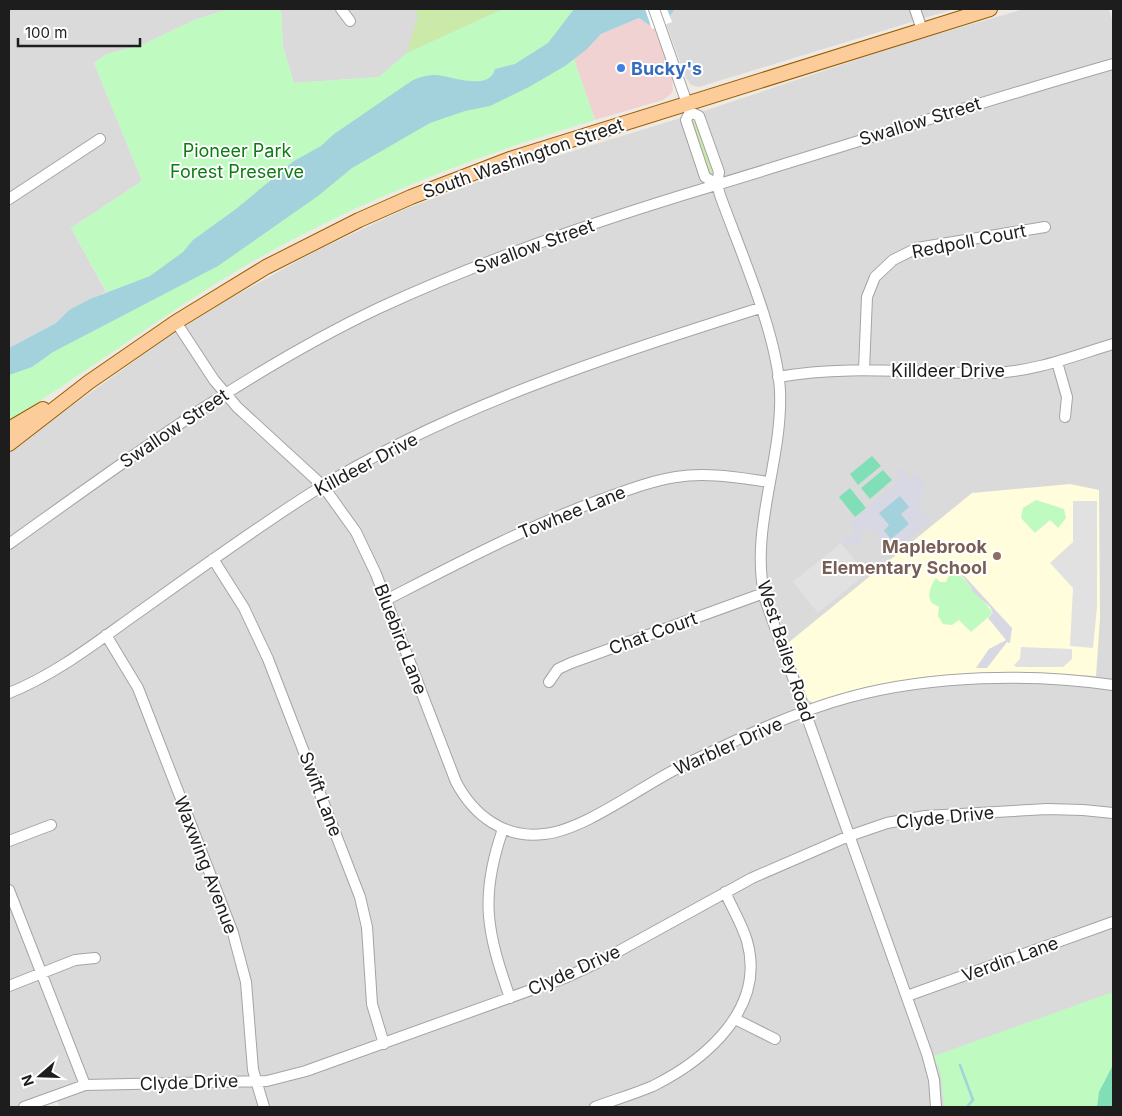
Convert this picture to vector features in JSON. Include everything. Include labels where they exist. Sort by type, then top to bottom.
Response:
[{"type":"main road","name":"South Washington Street","points":[[9,444],[89,382],[176,322],[298,249],[411,197],[510,160],[689,108],[990,9]]},
{"type":"main road","name":"South Washington Street","points":[[9,429],[89,382]]},
{"type":"street","points":[[341,9],[350,21]]},
{"type":"street","name":"West Bailey Road","points":[[654,9],[689,108],[700,117],[719,172],[717,184],[760,308],[778,377],[779,423],[761,556],[764,593],[932,1070],[936,1107]]},
{"type":"street","points":[[915,9],[922,30]]},
{"type":"street","name":"Swallow Street","points":[[9,544],[225,393],[324,336],[436,283],[522,249],[717,184],[991,99],[1113,64]]},
{"type":"street","points":[[9,196],[100,139]]},
{"type":"street","name":"Redpoll Court","points":[[864,370],[867,297],[876,277],[893,260],[917,248],[1045,227]]},
{"type":"street","name":"Killdeer Drive","points":[[9,693],[61,666],[213,559],[323,486],[430,430],[517,391],[590,364],[760,308]]},
{"type":"street","name":"Bluebird Lane","points":[[176,322],[225,393],[258,428],[323,486],[356,532],[386,600],[461,792],[475,811],[503,829]]},
{"type":"street","name":"Killdeer Drive","points":[[778,377],[820,371],[992,372],[1032,368],[1058,362],[1113,344]]},
{"type":"street","points":[[1058,362],[1067,397],[1065,417]]},
{"type":"street","name":"Towhee Lane","points":[[386,600],[516,535],[581,506],[638,486],[676,477],[702,474],[770,482]]},
{"type":"street","name":"Swift Lane","points":[[213,559],[244,608],[265,652],[360,897],[367,927],[372,1004],[384,1044]]},
{"type":"street","name":"Chat Court","points":[[548,682],[558,669],[571,662],[764,593]]},
{"type":"street","name":"Waxwing Avenue","points":[[106,635],[138,688],[233,933],[246,982],[256,1081],[264,1107]]},
{"type":"street","name":"Warbler Drive","points":[[503,829],[534,835],[566,830],[686,764],[805,713],[850,697],[893,687],[928,683],[1037,678],[1113,685]]},
{"type":"street","name":"Clyde Drive","points":[[24,1107],[85,1085],[256,1081],[287,1077],[510,998],[599,962],[724,892],[849,836],[887,823],[925,816],[1047,809],[1113,813]]},
{"type":"street","points":[[9,841],[51,825]]},
{"type":"street","points":[[503,829],[490,872],[487,907],[491,938],[510,998]]},
{"type":"street","points":[[9,890],[85,1085]]},
{"type":"street","points":[[595,1107],[651,1086],[685,1067],[716,1042],[735,1018],[748,988],[750,961],[747,941],[724,892]]},
{"type":"street","name":"Verdin Lane","points":[[907,996],[1113,922]]},
{"type":"street","points":[[9,986],[75,960],[95,958]]},
{"type":"street","points":[[735,1018],[775,1039]]},
{"type":"shaded area","points":[[9,9],[229,9],[194,20],[142,45],[107,54],[94,63],[142,181],[71,228],[106,292],[69,310],[56,323],[9,348]]},
{"type":"shaded area","points":[[281,9],[503,9],[407,53],[379,77],[294,83],[283,47]]},
{"type":"shaded area","points":[[675,9],[954,9],[699,87],[691,85],[686,78],[664,18]]},
{"type":"shaded area","points":[[1024,9],[1109,9],[1113,24],[1113,1107],[60,1107],[55,1095],[23,1107],[9,1107],[9,696],[60,661],[9,687],[9,451],[168,337],[231,298],[314,252],[405,209],[505,172],[713,108],[904,44]]},
{"type":"shaded area","points":[[639,18],[649,25],[653,23],[672,78],[673,90],[663,100],[595,120],[574,59],[601,34]]},
{"type":"shaded area","points":[[900,466],[910,479],[917,474],[927,485],[920,491],[924,498],[917,505],[930,521],[893,552],[872,529],[868,532],[865,529],[862,531],[862,545],[855,544],[845,547],[841,543],[845,539],[855,537],[850,524],[901,478],[895,471]],"holes":[[[900,496],[909,507],[901,514],[909,524],[884,530],[889,525],[879,512]]]},
{"type":"shaded area","name":"Maplebrook Elementary School","points":[[1070,484],[1099,490],[1100,618],[1096,676],[1018,672],[912,679],[866,687],[813,703],[808,700],[788,643],[972,493]]},
{"type":"shaded area","points":[[1073,501],[1097,501],[1097,607],[1093,648],[1070,646],[1073,588],[1050,563],[1073,542]]},
{"type":"shaded area","points":[[841,543],[866,574],[818,613],[793,582]]},
{"type":"shaded area","points":[[957,568],[1012,628],[1010,643],[1007,642],[987,668],[976,668],[989,649],[1006,640],[988,618],[993,613],[990,607],[972,591],[972,588],[961,575],[953,571]]},
{"type":"shaded area","points":[[1021,647],[1072,649],[1072,659],[1063,667],[1016,667],[1014,665],[1020,659]]},
{"type":"green space","name":"Pioneer Park Forest Preserve","points":[[229,9],[281,9],[283,47],[294,83],[379,77],[407,53],[503,9],[618,9],[571,33],[574,59],[595,120],[459,165],[370,202],[284,244],[183,304],[9,421],[9,360],[114,305],[71,228],[142,181],[94,63],[107,54],[142,45],[194,20]]},
{"type":"green space","points":[[415,9],[503,9],[407,53],[418,16]]},
{"type":"green space","points":[[695,119],[714,170],[711,173],[707,171],[691,121]]},
{"type":"green space","points":[[872,456],[881,466],[858,485],[850,474]]},
{"type":"green space","points":[[883,470],[892,480],[870,499],[861,488]]},
{"type":"green space","points":[[850,488],[866,508],[855,517],[839,497]]},
{"type":"green space","points":[[1036,500],[1064,509],[1066,518],[1058,528],[1050,520],[1035,533],[1021,518],[1023,508]]},
{"type":"green space","points":[[950,573],[960,575],[993,613],[971,632],[959,620],[952,625],[943,624],[938,616],[939,607],[930,600],[930,590],[936,578],[940,582],[946,582]]},
{"type":"green space","points":[[1113,992],[1113,1107],[944,1107],[941,1074],[934,1056]]},
{"type":"green space","points":[[1113,1065],[1113,1107],[1097,1107],[1099,1092]]},
{"type":"water","points":[[574,9],[675,9],[669,17],[649,25],[639,18],[601,34],[586,50],[565,66],[529,87],[490,106],[465,111],[430,123],[352,168],[318,196],[218,266],[53,352],[32,367],[9,375],[9,348],[56,323],[69,310],[90,299],[150,276],[183,252],[193,240],[236,209],[294,161],[321,146],[334,134],[410,82],[433,75],[469,81],[486,80],[495,69],[515,64],[548,43]]},
{"type":"water","points":[[900,496],[909,507],[901,514],[909,524],[891,539],[884,531],[889,525],[879,513]]},
{"type":"pier","points":[[645,9],[667,9],[672,22],[652,29]]},
{"type":"waterway","points":[[960,1065],[973,1100],[967,1107]]},
{"type":"place","name":"Bucky's","points":[[621,68]]},
{"type":"place","name":"Maplebrook Elementary School","points":[[997,556]]}]
